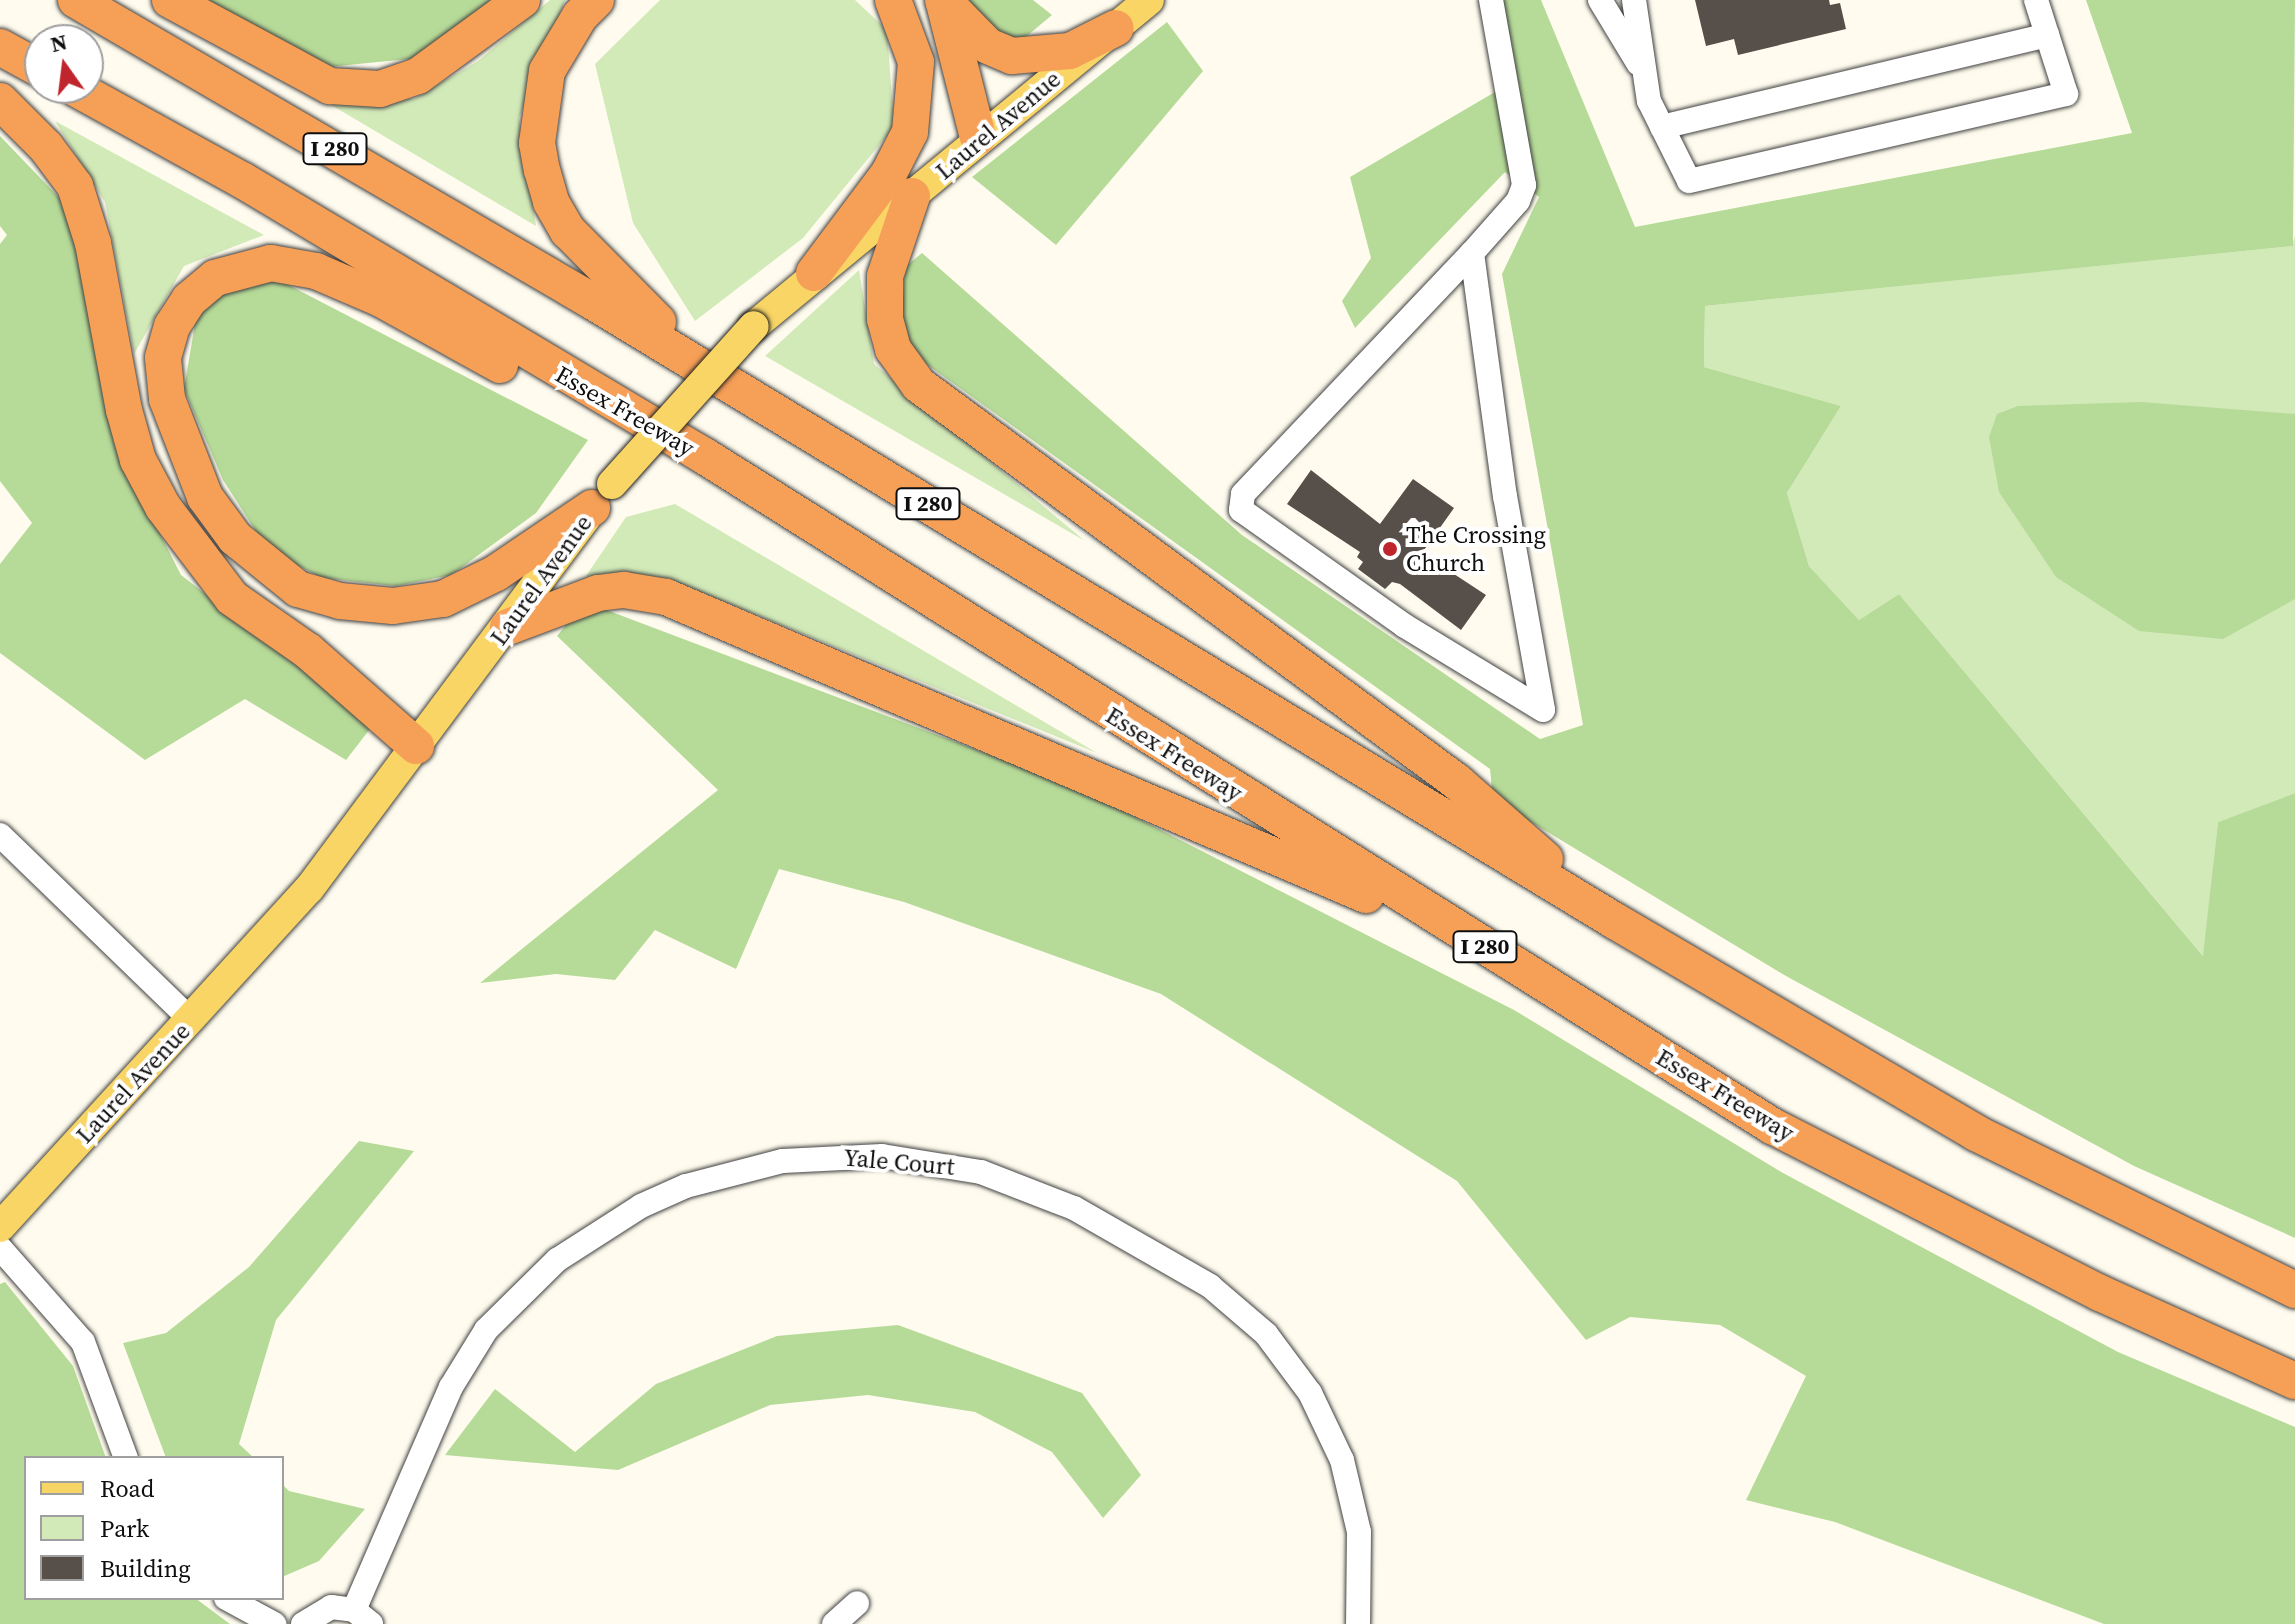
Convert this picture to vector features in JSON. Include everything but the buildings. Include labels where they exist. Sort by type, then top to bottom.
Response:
[{"type":"highway","name":"I 280","points":[[76,0],[793,422],[1615,921],[1976,1133],[2295,1290]]},
{"type":"highway","points":[[170,0],[330,86],[380,89],[418,76],[522,0]]},
{"type":"highway","points":[[596,0],[562,42],[544,83],[537,143],[551,202],[568,231],[641,310],[793,422]]},
{"type":"highway","points":[[814,273],[889,173],[910,132],[916,62],[893,0]]},
{"type":"highway","points":[[943,0],[988,46],[1012,56],[1070,51],[1116,28]]},
{"type":"highway","points":[[943,0],[978,137]]},
{"type":"highway","points":[[0,47],[24,60]]},
{"type":"highway","points":[[0,101],[46,147],[75,186],[93,243],[124,410],[138,460],[163,507],[232,598],[308,651],[416,746]]},
{"type":"highway","name":"Essex Freeway","points":[[103,104],[347,241],[804,518],[1772,1126],[2100,1293],[2295,1381]]},
{"type":"highway","points":[[912,196],[885,276],[885,319],[893,349],[919,385],[1457,782],[1615,921]]},
{"type":"highway","points":[[602,496],[496,573],[443,599],[393,606],[340,601],[298,589],[263,566],[205,497],[167,399],[163,358],[172,326],[189,300],[215,278],[271,263],[316,271],[381,299],[700,472],[804,518]]},
{"type":"highway","points":[[508,627],[598,593],[624,590],[666,597],[1474,941]]},
{"type":"main road","name":"Laurel Avenue","points":[[0,1227],[309,889],[508,627],[602,496],[754,326],[814,273],[912,196],[978,137],[1149,0]]},
{"type":"street","points":[[1472,253],[1505,496],[1543,710],[1405,626],[1241,510],[1243,494],[1518,201],[1524,185],[1491,0]]},
{"type":"street","points":[[1600,0],[1645,75]]},
{"type":"street","points":[[1634,0],[1649,101],[1689,181],[2066,94],[2036,0]]},
{"type":"street","points":[[1662,127],[2047,35]]},
{"type":"street","points":[[0,835],[191,1020]]},
{"type":"street","name":"Yale Court","points":[[362,1617],[451,1387],[486,1330],[557,1260],[641,1206],[698,1182],[783,1161],[882,1156],[981,1172],[1074,1208],[1210,1286],[1266,1334],[1310,1393],[1342,1460],[1359,1532],[1367,1622]]},
{"type":"street","points":[[0,1248],[83,1342],[125,1456]]},
{"type":"street","points":[[230,1600],[274,1624]]},
{"type":"street","points":[[834,1624],[857,1603]]},
{"type":"street","points":[[303,1624],[331,1607],[362,1617]]},
{"type":"green space","points":[[197,0],[518,0],[419,58],[317,68]]},
{"type":"green space","points":[[550,0],[565,0],[519,118],[536,226],[316,96],[414,99],[478,61]]},
{"type":"green space","points":[[660,0],[855,0],[887,30],[894,127],[803,238],[695,321],[633,223],[595,64]]},
{"type":"green space","points":[[962,0],[1033,0],[1052,15],[1021,41],[1003,42]]},
{"type":"green space","points":[[1497,0],[1541,0],[1635,227],[2132,133],[2086,0],[2295,0],[2293,246],[1705,306],[1704,367],[1841,406],[1787,493],[1809,566],[1859,620],[1899,594],[2203,956],[2218,822],[2295,793],[2295,1238],[2134,1166],[1786,976],[1493,799],[1490,769],[900,345],[905,267],[922,253],[1242,535],[1540,739],[1583,725],[1502,274],[1539,197],[1505,172],[1355,328],[1342,301],[1371,258],[1350,177],[1512,82]]},
{"type":"green space","points":[[1167,22],[1203,71],[1056,245],[972,177]]},
{"type":"green space","points":[[55,121],[264,235],[184,266],[134,354],[105,202]]},
{"type":"green space","points":[[0,136],[68,207],[115,446],[181,575],[373,725],[346,760],[245,699],[145,760],[0,653],[0,564],[32,523],[0,481],[0,244],[7,235],[0,226]]},
{"type":"green space","points":[[2295,236],[2295,793],[2218,822],[2204,957],[1899,594],[1859,620],[1809,566],[1787,493],[1841,406],[1704,367],[1705,306],[2292,246]]},
{"type":"green space","points":[[859,270],[874,364],[1085,541],[765,356]]},
{"type":"green space","points":[[275,278],[588,440],[536,513],[451,575],[396,586],[322,578],[268,550],[223,480],[184,389],[196,318],[228,288]]},
{"type":"green space","points":[[2141,402],[2295,414],[2295,599],[2223,639],[2139,631],[2056,577],[1999,492],[1989,437],[1997,414],[2018,406]]},
{"type":"green space","points":[[675,504],[1097,753],[676,582],[586,576],[626,517]]},
{"type":"green space","points":[[596,606],[1080,789],[1514,1010],[1783,1173],[2118,1352],[2295,1427],[2295,1624],[2104,1624],[1835,1522],[1746,1500],[1806,1376],[1720,1325],[1630,1317],[1586,1340],[1457,1181],[1161,994],[904,902],[779,869],[736,969],[655,930],[615,980],[556,974],[480,983],[718,790],[557,636],[574,615]]},
{"type":"green space","points":[[359,1141],[414,1151],[276,1320],[239,1444],[252,1456],[165,1456],[123,1343],[166,1333],[249,1267]]},
{"type":"green space","points":[[5,1282],[73,1366],[105,1456],[24,1456],[24,1600],[198,1600],[230,1624],[0,1624],[0,1284]]},
{"type":"green space","points":[[898,1325],[1082,1393],[1141,1475],[1103,1518],[1052,1452],[975,1412],[868,1395],[770,1405],[618,1470],[445,1455],[495,1389],[575,1452],[656,1384],[777,1336]]},
{"type":"green space","points":[[284,1486],[289,1491],[365,1509],[319,1561],[284,1576]]},
{"type":"place","name":"The Crossing Church","points":[[1390,549]]}]
